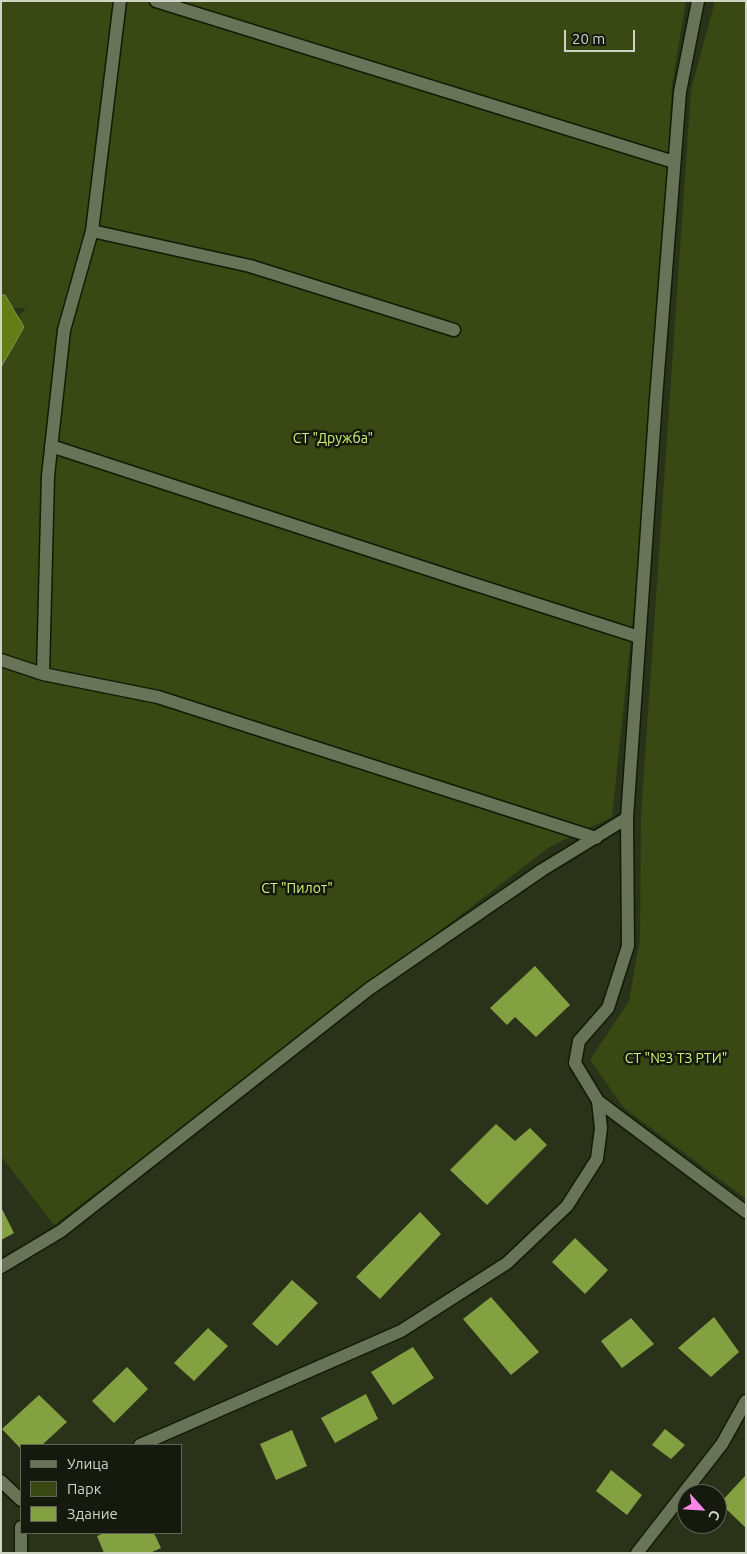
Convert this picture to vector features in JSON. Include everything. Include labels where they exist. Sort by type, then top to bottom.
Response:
[{"type":"street","points":[[43,674],[48,476],[64,330],[92,231],[120,1]]},
{"type":"street","points":[[156,1],[674,162]]},
{"type":"street","points":[[698,1],[680,92],[674,162],[627,818],[628,946],[608,1008],[579,1041],[575,1063],[598,1101],[746,1212]]},
{"type":"street","points":[[92,231],[250,266],[454,330]]},
{"type":"street","points":[[51,446],[640,637]]},
{"type":"street","points":[[1,660],[43,674],[158,697],[596,838]]},
{"type":"street","points":[[1,1267],[61,1231],[369,989],[542,870],[627,818]]},
{"type":"street","points":[[142,1444],[401,1331],[507,1263],[567,1206],[597,1159],[601,1128],[598,1101]]},
{"type":"street","points":[[637,1553],[722,1444],[746,1401]]},
{"type":"street","points":[[1,1481],[20,1499]]},
{"type":"street","points":[[21,1534],[21,1553]]},
{"type":"green space","name":"СТ \"Дружба\"","points":[[1,1],[686,1],[672,85],[656,399],[612,817],[551,846],[54,1225],[1,1156],[1,337],[26,308],[1,308]]},
{"type":"green space","name":"СТ \"№3 ТЗ РТИ\"","points":[[715,1],[746,1],[746,1199],[624,1108],[590,1060],[629,1001],[640,939],[641,815],[691,90]]},
{"type":"shaded area","points":[[1,295],[5,295],[24,327],[1,367]]},
{"type":"building","points":[[535,966],[570,1005],[536,1037],[515,1017],[507,1025],[490,1008]]},
{"type":"building","points":[[496,1124],[515,1141],[530,1128],[547,1145],[487,1205],[450,1170]]},
{"type":"building","points":[[1,1207],[14,1233],[1,1240]]},
{"type":"building","points":[[420,1212],[441,1234],[380,1299],[356,1277]]},
{"type":"building","points":[[575,1238],[608,1270],[585,1294],[552,1262]]},
{"type":"building","points":[[292,1280],[318,1303],[277,1346],[252,1324]]},
{"type":"building","points":[[491,1297],[539,1352],[511,1375],[463,1319]]},
{"type":"building","points":[[714,1317],[739,1352],[711,1377],[678,1348]]},
{"type":"building","points":[[631,1318],[654,1344],[622,1368],[601,1341]]},
{"type":"building","points":[[208,1328],[228,1346],[194,1381],[174,1363]]},
{"type":"building","points":[[413,1347],[434,1378],[393,1405],[371,1372]]},
{"type":"building","points":[[127,1367],[148,1389],[114,1423],[92,1401]]},
{"type":"building","points":[[366,1394],[378,1419],[335,1443],[321,1418]]},
{"type":"building","points":[[39,1395],[67,1422],[43,1444],[20,1444],[20,1448],[2,1429]]},
{"type":"building","points":[[665,1429],[685,1445],[671,1459],[652,1445]]},
{"type":"building","points":[[292,1430],[307,1466],[276,1480],[260,1444]]},
{"type":"building","points":[[611,1470],[642,1495],[627,1515],[596,1491]]},
{"type":"building","points":[[746,1475],[746,1528],[727,1510],[727,1495]]},
{"type":"building","points":[[102,1534],[154,1534],[161,1548],[150,1553],[104,1553],[97,1536]]},
{"type":"park label","name":"СТ \"Пилот\"","points":[[297,888]]}]
